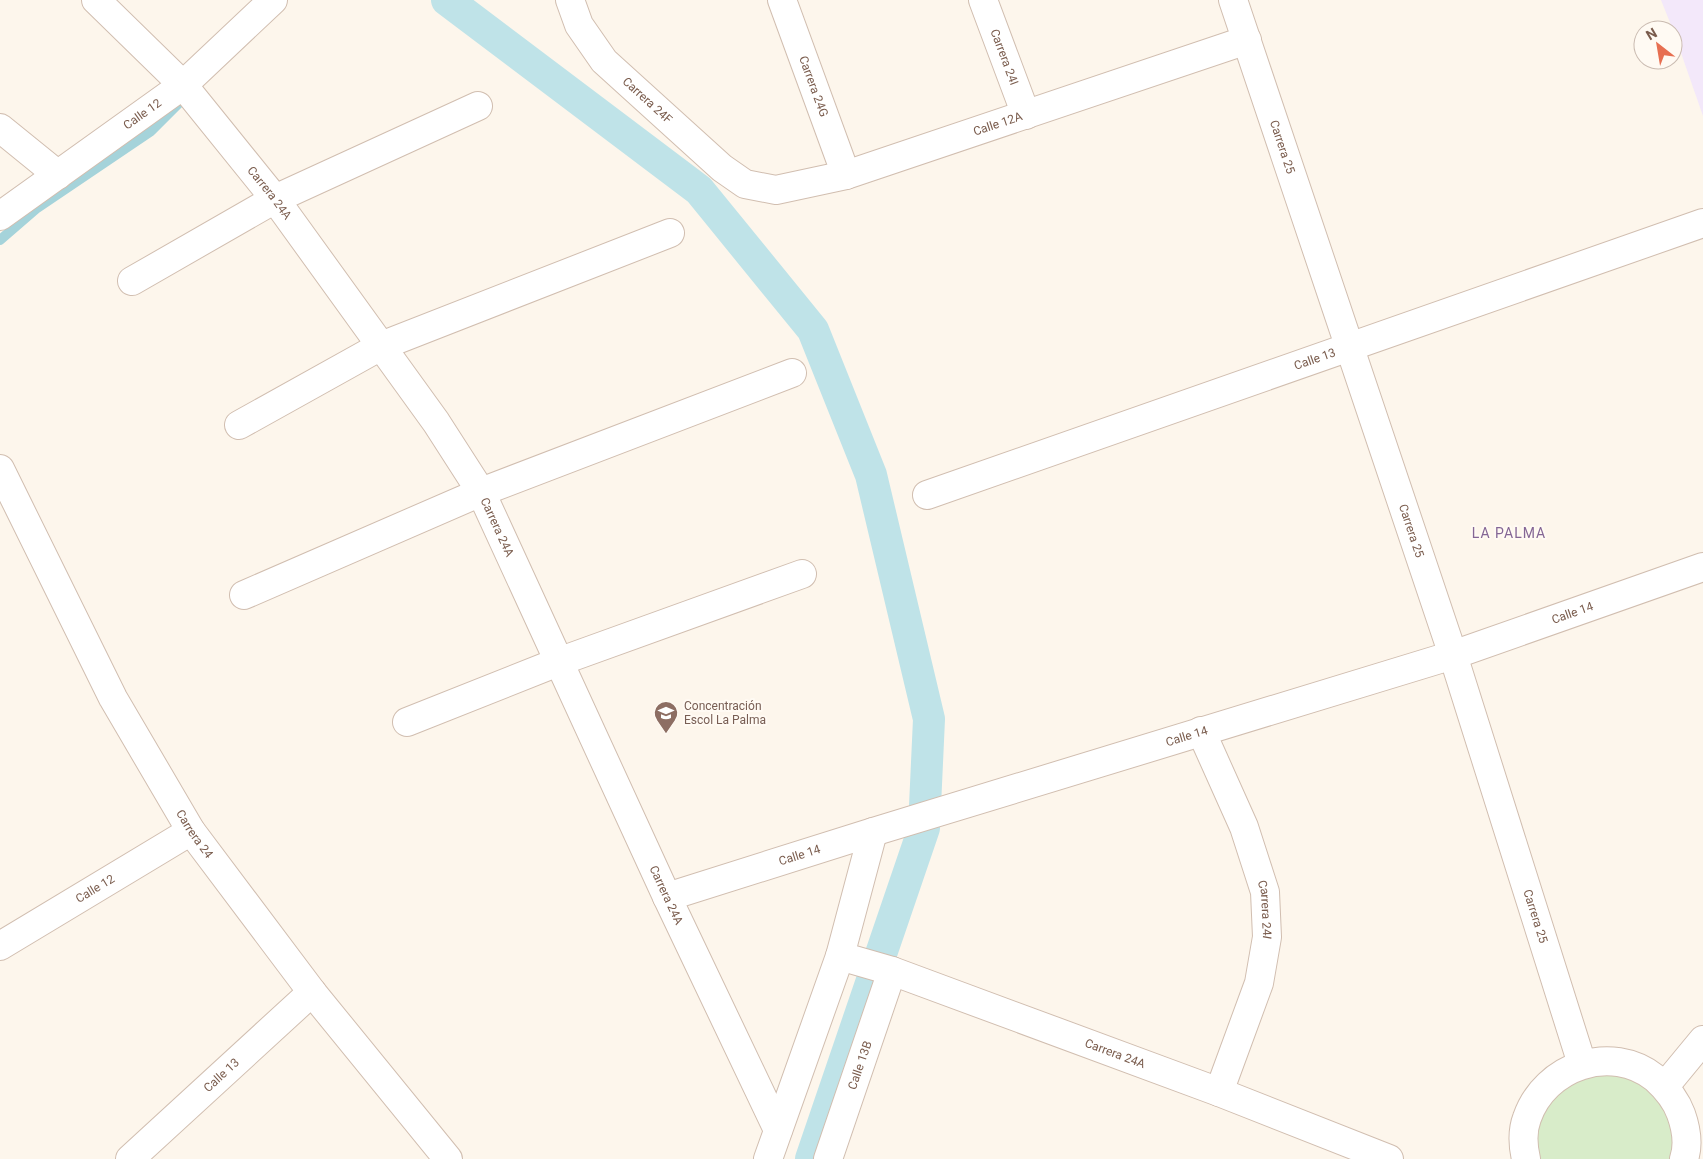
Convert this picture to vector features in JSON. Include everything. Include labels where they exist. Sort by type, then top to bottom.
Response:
[{"type":"street","name":"Carrera 24A","points":[[96,0],[183,85],[275,199],[436,422],[481,492],[667,898],[778,1130]]},
{"type":"street","name":"Calle 12","points":[[0,216],[183,85],[273,0]]},
{"type":"street","name":"Carrera 24F","points":[[570,0],[579,25],[604,61],[722,168],[746,184]]},
{"type":"street","name":"Carrera 24G","points":[[782,0],[846,175]]},
{"type":"street","name":"Carrera 24I","points":[[983,0],[1026,115]]},
{"type":"street","name":"Carrera 25","points":[[1233,0],[1454,655],[1582,1064]]},
{"type":"street","name":"Calle 12A","points":[[746,184],[776,190],[846,175],[1247,40]]},
{"type":"street","points":[[132,281],[275,199],[478,106]]},
{"type":"street","points":[[0,128],[58,175]]},
{"type":"street","name":"Calle 13","points":[[927,495],[1703,223]]},
{"type":"street","points":[[238,424],[381,346],[670,233]]},
{"type":"street","points":[[244,596],[481,492],[792,373]]},
{"type":"street","name":"Carrera 24","points":[[0,469],[113,698],[191,830],[312,992],[448,1159]]},
{"type":"street","name":"Calle 14","points":[[667,898],[873,832],[1454,655],[1703,567]]},
{"type":"street","points":[[407,722],[558,662],[802,574]]},
{"type":"street","name":"Carrera 24I","points":[[1201,731],[1244,828],[1265,892],[1268,937],[1258,983],[1219,1092]]},
{"type":"street","name":"Calle 12","points":[[0,946],[191,830]]},
{"type":"street","points":[[768,1159],[840,956],[873,832]]},
{"type":"street","name":"Carrera 24A","points":[[840,956],[892,971],[1219,1092],[1389,1159]]},
{"type":"street","name":"Calle 13B","points":[[828,1159],[892,971]]},
{"type":"street","name":"Calle 13","points":[[130,1159],[312,992]]},
{"type":"street","points":[[1664,1086],[1703,1040]]},
{"type":"street","points":[[1526,1159],[1523,1144],[1527,1118],[1539,1094],[1558,1076],[1582,1064],[1604,1061],[1626,1063],[1647,1072],[1664,1086],[1678,1106],[1686,1130],[1684,1159]]},
{"type":"shaded area","points":[[1661,0],[1703,0],[1703,116],[1683,59],[1683,20],[1669,20]]},
{"type":"green space","points":[[1609,1066],[1660,1086],[1681,1159],[1531,1159],[1535,1115],[1564,1080]]},
{"type":"waterway","points":[[447,0],[699,190],[813,330],[871,475],[929,719],[924,828],[811,1159]]},
{"type":"waterway","points":[[0,240],[37,208],[151,131],[181,101]]},
{"type":"place","name":"Concentración Escol La Palma","points":[[666,734]]},
{"type":"district","name":"LA PALMA","points":[[1509,533]]}]
